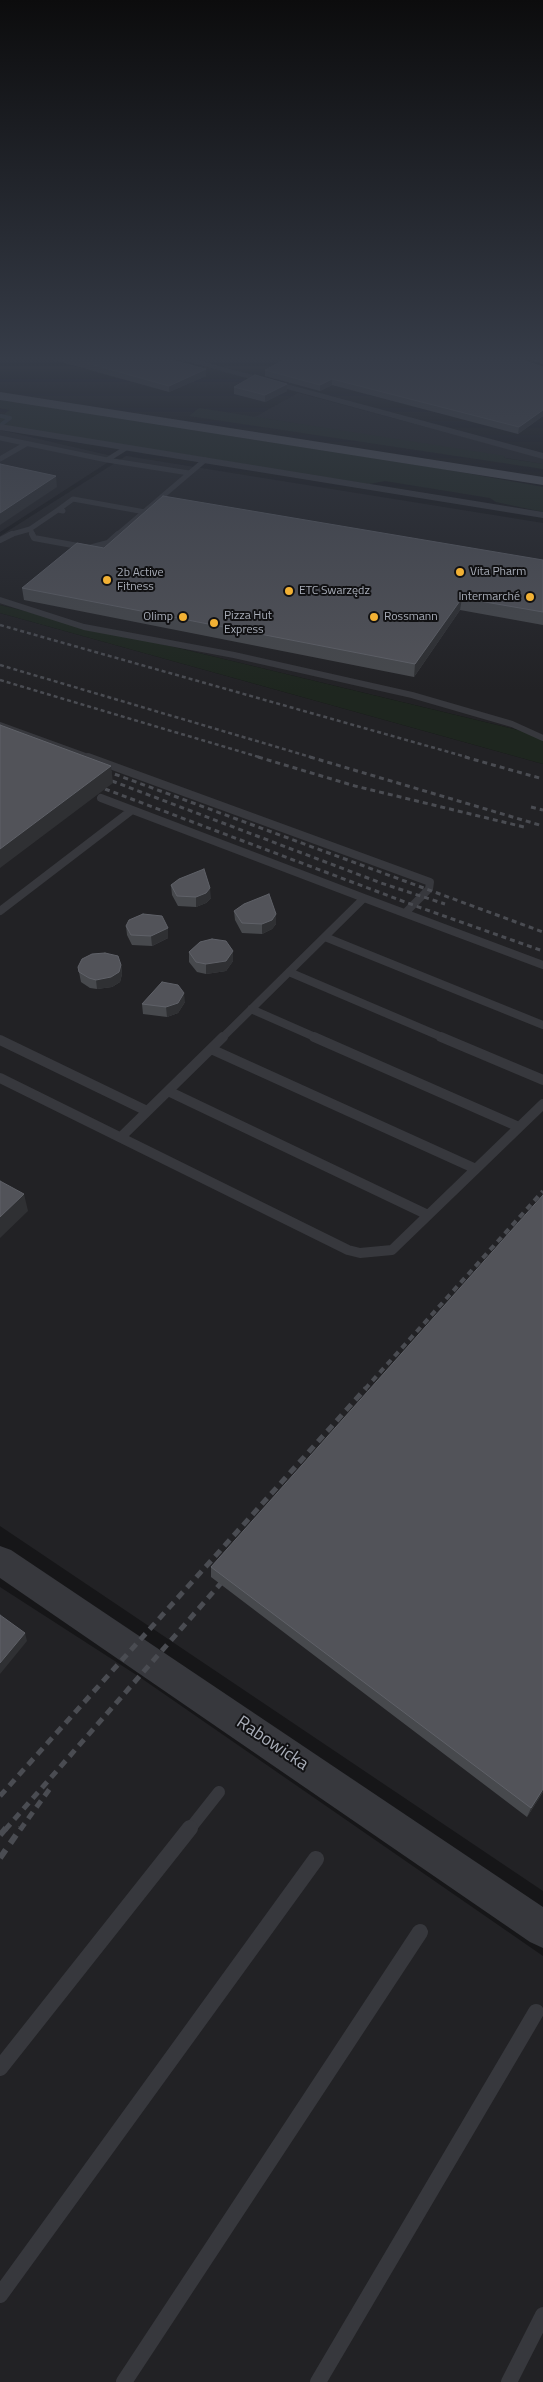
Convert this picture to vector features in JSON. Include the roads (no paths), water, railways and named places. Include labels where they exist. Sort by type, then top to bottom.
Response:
[{"type":"main road","points":[[461,468],[543,481]]},
{"type":"main road","points":[[518,468],[543,472]]},
{"type":"street","points":[[255,468],[543,515]]},
{"type":"street","name":"Rabowicka","points":[[0,1560],[543,1929]]},
{"type":"lane","points":[[159,468],[190,473]]},
{"type":"lane","points":[[30,529],[34,538],[89,548],[108,543],[196,468]]},
{"type":"lane","points":[[0,540],[14,533],[30,529],[61,510],[73,499],[145,512]]},
{"type":"lane","points":[[41,521],[48,523]]},
{"type":"lane","points":[[0,600],[84,627],[234,656],[412,695],[512,724],[543,738]]},
{"type":"lane","points":[[0,725],[430,882],[429,888],[405,914]]},
{"type":"lane","points":[[101,798],[543,965]]},
{"type":"lane","points":[[0,912],[132,810]]},
{"type":"lane","points":[[121,1137],[364,898]]},
{"type":"lane","points":[[325,937],[543,1025]]},
{"type":"lane","points":[[289,972],[543,1080]]},
{"type":"lane","points":[[251,1009],[518,1128]]},
{"type":"lane","points":[[0,1040],[147,1111]]},
{"type":"lane","points":[[211,1049],[476,1169]]},
{"type":"lane","points":[[0,1078],[348,1250],[360,1252],[392,1250],[543,1104]]},
{"type":"lane","points":[[168,1091],[428,1215]]},
{"type":"lane","points":[[0,2068],[219,1792]]},
{"type":"lane","points":[[0,2295],[316,1860]]},
{"type":"lane","points":[[124,2382],[420,1932]]},
{"type":"lane","points":[[318,2382],[536,2012]]},
{"type":"lane","points":[[509,2382],[543,2315]]},
{"type":"railway","points":[[0,625],[470,758]]},
{"type":"railway","points":[[0,665],[314,758]]},
{"type":"railway","points":[[0,680],[262,758]]},
{"type":"railway","points":[[258,757],[355,786],[524,827]]},
{"type":"railway","points":[[310,757],[543,826]]},
{"type":"railway","points":[[465,757],[543,779]]},
{"type":"railway","points":[[98,768],[543,932]]},
{"type":"railway","points":[[112,781],[381,883],[445,904]]},
{"type":"railway","points":[[105,789],[413,905],[543,951]]},
{"type":"railway","points":[[531,807],[543,810]]},
{"type":"railway","points":[[365,1389],[543,1191]]},
{"type":"railway","points":[[0,1796],[366,1388]]},
{"type":"railway","points":[[5,1830],[229,1574]]},
{"type":"railway","points":[[20,1830],[51,1787]]},
{"type":"railway","points":[[0,1835],[6,1828]]},
{"type":"railway","points":[[0,1858],[21,1828]]},
{"type":"place","name":"Vita Pharm","points":[[460,572]]},
{"type":"place","name":"2b Active Fitness","points":[[107,580]]},
{"type":"place","name":"ETC Swarzędz","points":[[289,591]]},
{"type":"place","name":"Intermarché","points":[[530,597]]},
{"type":"place","name":"Olimp","points":[[183,617]]},
{"type":"place","name":"Rossmann","points":[[374,617]]},
{"type":"place","name":"Pizza Hut Express","points":[[214,623]]}]
